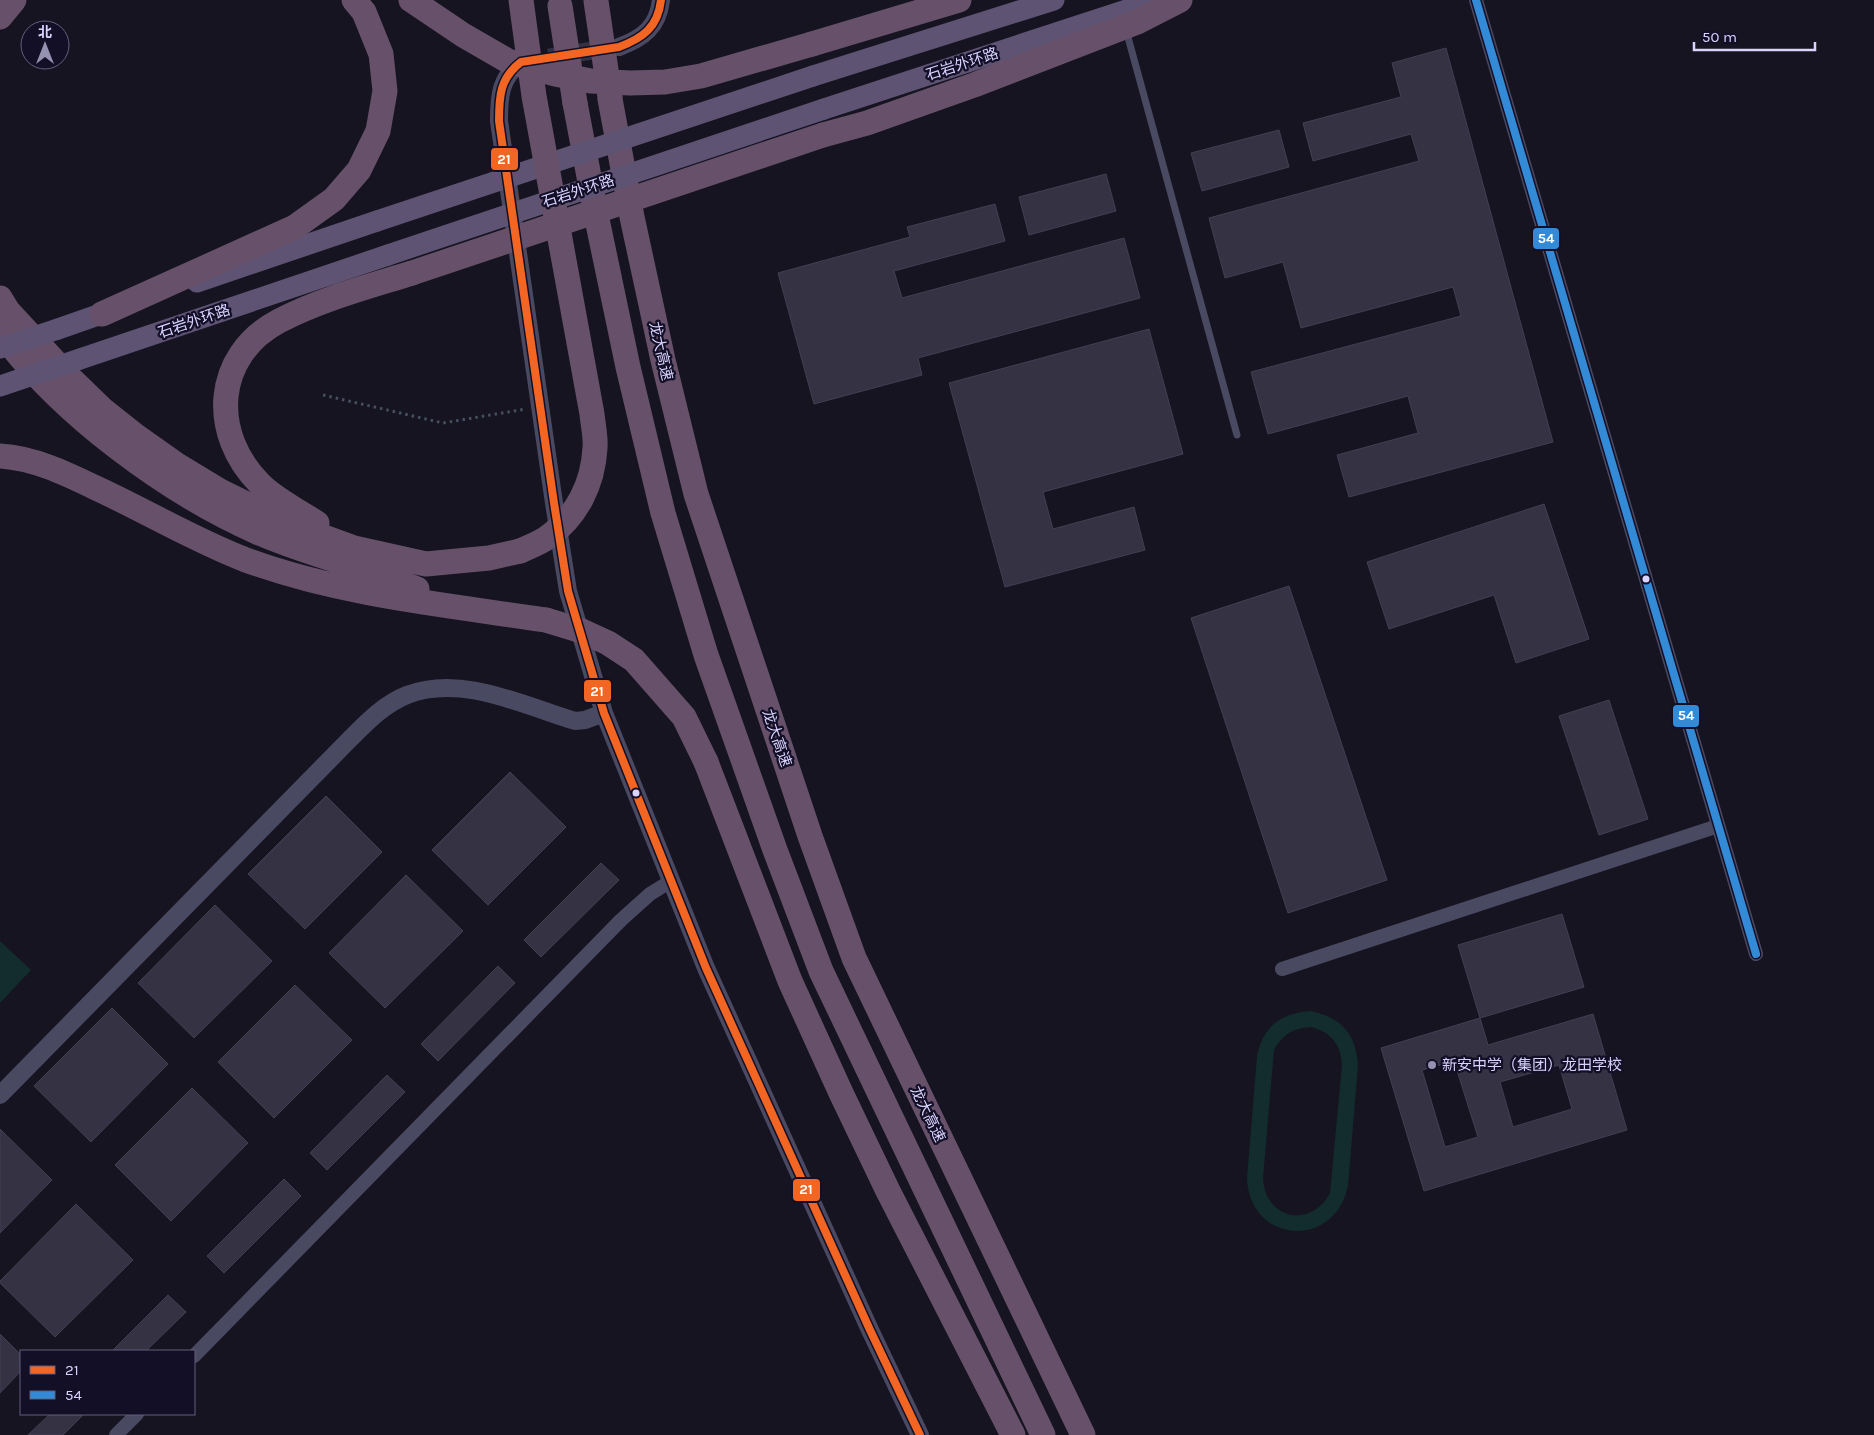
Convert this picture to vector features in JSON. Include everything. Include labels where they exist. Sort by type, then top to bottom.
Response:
[{"type":"highway","points":[[0,17],[14,0]]},
{"type":"highway","points":[[102,314],[295,227],[334,199],[359,170],[378,131],[385,91],[381,54],[364,12],[354,0]]},
{"type":"highway","points":[[411,0],[463,35],[508,61],[555,74],[591,81],[630,83],[665,82],[701,76],[959,0]]},
{"type":"highway","points":[[0,298],[8,311],[69,378],[102,409],[177,465],[220,491],[271,516],[313,534],[354,548],[426,564],[489,558],[520,551],[547,538],[568,520],[581,500],[587,484],[595,447],[592,414],[534,96],[521,0]]},
{"type":"highway","name":"龙大高速","points":[[596,0],[610,99],[632,217],[652,313],[696,494],[810,836],[854,958],[1083,1435]]},
{"type":"highway","points":[[354,548],[261,486],[239,459],[226,422],[226,384],[236,362],[250,342],[278,322],[329,299],[974,85],[1125,27],[1180,0]]},
{"type":"highway","points":[[559,3],[575,103],[628,368],[663,513],[710,664],[775,850],[821,971],[1043,1435]]},
{"type":"highway","points":[[0,331],[11,346],[72,411],[135,461],[204,505],[256,532],[311,553],[362,568],[468,608]]},
{"type":"highway","points":[[0,456],[41,463],[244,559],[298,577],[390,596],[546,620],[582,631],[608,643],[634,660],[684,718],[706,762],[790,981],[841,1093],[888,1192],[1013,1435]]},
{"type":"main road","points":[[0,348],[813,76],[1054,0]]},
{"type":"main road","name":"石岩外环路","points":[[0,386],[824,109],[1157,0]]},
{"type":"street","points":[[619,47],[632,42],[646,33],[656,21],[661,0]]},
{"type":"street","points":[[1476,0],[1756,954]]},
{"type":"street","points":[[521,62],[510,70],[503,83],[499,100],[499,122],[568,591],[604,713],[706,968],[870,1330],[920,1435]]},
{"type":"street","points":[[0,1095],[349,740],[389,705],[407,695],[428,690],[450,688],[469,689],[491,694],[575,721],[585,720],[604,713]]},
{"type":"street","points":[[1282,969],[1718,826]]},
{"type":"street","points":[[195,1355],[621,920],[650,894],[671,881]]},
{"type":"street","points":[[116,1435],[136,1415]]},
{"type":"lane","points":[[1125,27],[1237,435]]},
{"type":"path","points":[[323,395],[443,423],[540,407]]},
{"type":"green space","points":[[0,941],[31,970],[0,1003]]},
{"type":"green space","points":[[1311,1011],[1322,1014],[1339,1023],[1354,1044],[1358,1065],[1348,1186],[1340,1207],[1327,1221],[1310,1229],[1293,1231],[1276,1226],[1262,1216],[1251,1200],[1247,1178],[1257,1056],[1260,1046],[1269,1029],[1275,1023],[1282,1018],[1300,1012]],"holes":[[[1310,1027],[1329,1035],[1337,1045],[1342,1065],[1330,1193],[1322,1204],[1312,1212],[1290,1215],[1280,1211],[1272,1203],[1266,1192],[1263,1178],[1274,1050],[1284,1036],[1293,1031]]]},
{"type":"building","points":[[1446,48],[1553,442],[1349,497],[1337,455],[1418,433],[1408,396],[1268,434],[1251,372],[1461,316],[1453,287],[1301,328],[1283,262],[1225,278],[1209,218],[1419,161],[1411,134],[1313,161],[1303,123],[1401,97],[1392,63]]},
{"type":"building","points":[[1279,130],[1289,167],[1202,191],[1191,153]]},
{"type":"building","points":[[1106,174],[1116,211],[1029,235],[1019,197]]},
{"type":"building","points":[[995,204],[1005,241],[894,271],[902,298],[1124,238],[1140,298],[918,358],[922,375],[814,404],[778,273],[910,237],[907,227]]},
{"type":"building","points":[[1149,329],[1183,454],[1043,492],[1053,529],[1134,507],[1145,550],[1005,587],[949,383]]},
{"type":"building","points":[[1544,504],[1589,639],[1516,663],[1494,595],[1389,629],[1367,562]]},
{"type":"building","points":[[1289,586],[1387,880],[1288,913],[1191,618]]},
{"type":"building","points":[[1609,700],[1648,819],[1599,835],[1559,716]]},
{"type":"building","points":[[510,772],[566,827],[488,905],[432,850]]},
{"type":"building","points":[[326,796],[382,852],[305,929],[248,874]]},
{"type":"building","points":[[601,863],[619,880],[541,957],[524,940]]},
{"type":"building","points":[[406,875],[463,931],[385,1008],[329,953]]},
{"type":"building","points":[[215,905],[272,961],[194,1038],[138,983]]},
{"type":"building","points":[[1562,914],[1584,987],[1480,1018],[1458,945]]},
{"type":"building","points":[[498,966],[515,983],[438,1061],[421,1044]]},
{"type":"building","points":[[295,985],[352,1040],[274,1118],[218,1062]]},
{"type":"building","points":[[112,1008],[168,1064],[91,1142],[34,1086]]},
{"type":"building","points":[[1593,1014],[1627,1130],[1424,1191],[1381,1048],[1480,1018],[1488,1045]],"holes":[[[1454,1061],[1478,1137],[1445,1147],[1422,1070]],[[1559,1065],[1572,1109],[1513,1127],[1500,1082]]]},
{"type":"building","points":[[387,1075],[405,1092],[327,1170],[310,1153]]},
{"type":"building","points":[[192,1088],[248,1143],[171,1221],[115,1165]]},
{"type":"building","points":[[0,1129],[52,1180],[0,1233]]},
{"type":"building","points":[[284,1179],[301,1196],[224,1273],[207,1256]]},
{"type":"building","points":[[76,1204],[133,1260],[55,1337],[0,1281]]},
{"type":"building","points":[[168,1295],[186,1312],[147,1350],[113,1350]]},
{"type":"building","points":[[0,1334],[20,1354],[20,1372],[0,1393]]},
{"type":"building","points":[[49,1415],[83,1415],[63,1435],[28,1435]]},
{"type":"tunnel","points":[[522,62],[614,47]]},
{"type":"transit line","name":"21","points":[[661,0],[657,17],[653,24],[635,40],[619,47],[521,62],[509,74],[500,96],[499,121],[568,591],[604,713],[706,968],[870,1330],[920,1435]]},
{"type":"transit line","name":"54","points":[[1476,0],[1756,954]]},
{"type":"place","name":"新安中学（集团）龙田学校","points":[[1432,1065]]}]
